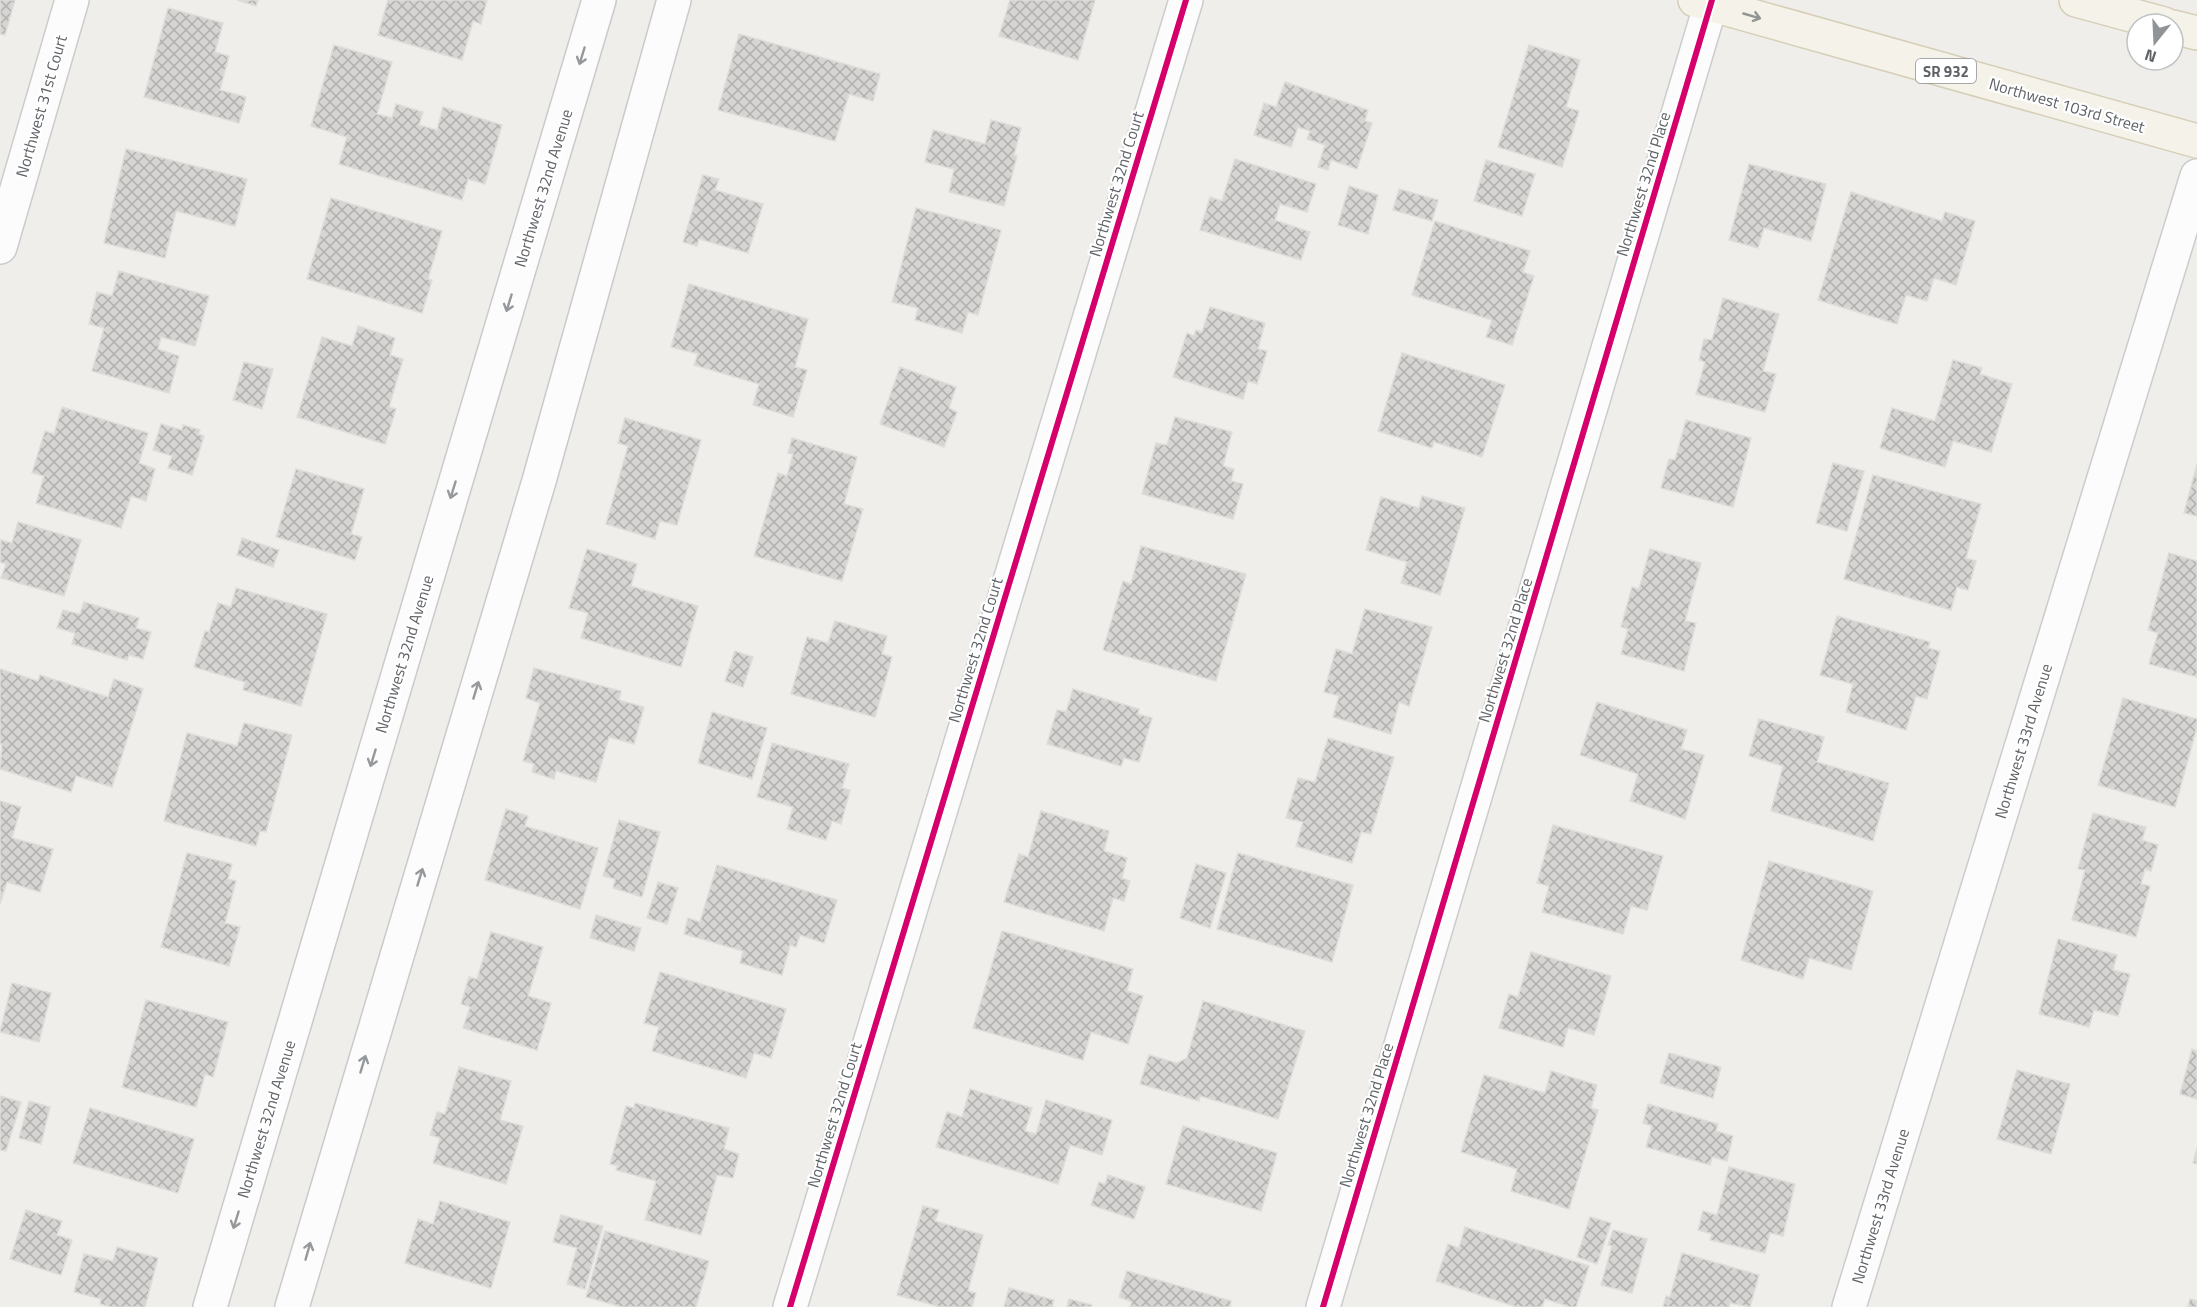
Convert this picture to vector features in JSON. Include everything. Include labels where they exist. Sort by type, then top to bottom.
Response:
[{"type":"main road","points":[[2076,0],[2125,13]]},
{"type":"main road","name":"Northwest 103rd Street","points":[[1706,1],[2197,141]]},
{"type":"street","name":"Northwest 31st Court","points":[[0,247],[72,0]]},
{"type":"street","name":"Northwest 32nd Avenue","points":[[210,1307],[599,0]]},
{"type":"street","points":[[292,1307],[536,493],[674,0]]},
{"type":"street","name":"Northwest 32nd Court","points":[[790,1307],[1186,0]]},
{"type":"street","name":"Northwest 32nd Place","points":[[1323,1307],[1706,1]]},
{"type":"street","name":"Northwest 33rd Avenue","points":[[1849,1307],[2197,176]]},
{"type":"building","points":[[0,0],[15,0],[5,35],[0,34]]},
{"type":"building","points":[[237,0],[258,0],[256,6]]},
{"type":"building","points":[[388,0],[487,0],[481,24],[473,21],[462,60],[378,35]]},
{"type":"building","points":[[1010,0],[1095,0],[1078,60],[999,36]]},
{"type":"building","points":[[168,8],[223,23],[215,52],[229,56],[220,90],[246,97],[239,123],[144,97]]},
{"type":"building","points":[[739,34],[880,74],[873,101],[849,94],[835,141],[718,110]]},
{"type":"building","points":[[334,45],[392,62],[377,114],[392,118],[396,104],[423,112],[419,125],[437,130],[443,107],[502,125],[485,184],[468,179],[462,200],[339,164],[347,137],[311,126]]},
{"type":"building","points":[[1529,45],[1580,60],[1566,107],[1579,111],[1562,167],[1498,147]]},
{"type":"building","points":[[1285,82],[1368,110],[1365,121],[1372,123],[1357,169],[1331,160],[1328,170],[1318,167],[1325,145],[1307,139],[1310,131],[1298,127],[1291,147],[1254,135],[1264,103],[1276,107]]},
{"type":"building","points":[[991,120],[1021,128],[1014,155],[1017,156],[1004,206],[949,192],[954,169],[925,162],[933,130],[985,144]]},
{"type":"building","points":[[126,149],[247,179],[235,226],[176,211],[165,258],[104,243]]},
{"type":"building","points":[[1235,159],[1316,184],[1307,212],[1280,204],[1275,220],[1310,232],[1301,260],[1200,230],[1210,197],[1222,201]]},
{"type":"building","points":[[1486,160],[1535,174],[1522,216],[1474,201]]},
{"type":"building","points":[[1749,164],[1826,184],[1811,241],[1764,228],[1758,248],[1729,240]]},
{"type":"building","points":[[703,175],[719,179],[715,190],[763,204],[748,253],[699,239],[697,246],[683,242]]},
{"type":"building","points":[[1349,186],[1378,195],[1368,234],[1338,225]]},
{"type":"building","points":[[1399,189],[1438,200],[1432,221],[1393,210]]},
{"type":"building","points":[[1851,192],[1942,221],[1945,212],[1975,221],[1956,285],[1934,278],[1927,301],[1906,295],[1897,324],[1818,300]]},
{"type":"building","points":[[331,198],[442,231],[428,279],[432,280],[422,313],[307,279]]},
{"type":"building","points":[[916,208],[1001,230],[978,315],[968,312],[962,333],[915,320],[918,308],[892,302]]},
{"type":"building","points":[[1435,221],[1530,251],[1523,272],[1534,276],[1512,345],[1486,337],[1492,320],[1412,295]]},
{"type":"building","points":[[119,271],[209,296],[195,346],[161,337],[158,349],[179,356],[169,393],[92,371],[104,328],[89,324],[97,292],[112,296]]},
{"type":"building","points":[[689,284],[808,319],[795,367],[807,370],[793,417],[753,405],[759,384],[694,365],[698,354],[671,347]]},
{"type":"building","points":[[1723,298],[1779,314],[1763,371],[1776,374],[1765,412],[1696,394],[1705,362],[1699,360],[1704,339],[1712,340]]},
{"type":"building","points":[[1210,307],[1265,323],[1258,349],[1267,351],[1257,384],[1248,381],[1243,399],[1173,377],[1187,333],[1194,336],[1196,330],[1202,332]]},
{"type":"building","points":[[358,326],[395,338],[390,355],[403,359],[389,407],[396,409],[385,444],[297,417],[322,337],[352,346]]},
{"type":"building","points":[[1402,353],[1505,385],[1482,457],[1434,442],[1432,448],[1378,431]]},
{"type":"building","points":[[1953,360],[1982,368],[1980,374],[2012,384],[1991,452],[1953,441],[1945,467],[1880,448],[1892,408],[1935,421]]},
{"type":"building","points":[[244,362],[273,369],[262,409],[233,400]]},
{"type":"building","points":[[900,367],[956,387],[949,408],[957,412],[944,447],[880,424]]},
{"type":"building","points":[[62,407],[148,433],[139,463],[155,469],[146,501],[131,496],[121,528],[36,503],[44,476],[32,473],[45,431],[54,434]]},
{"type":"building","points":[[1175,417],[1232,432],[1223,466],[1234,469],[1231,481],[1243,484],[1233,519],[1142,494],[1156,443],[1167,445]]},
{"type":"building","points":[[625,418],[701,440],[677,525],[660,521],[655,539],[606,524],[628,446],[618,443]]},
{"type":"building","points":[[1686,420],[1751,438],[1733,507],[1661,488],[1669,459],[1675,460]]},
{"type":"building","points":[[161,424],[182,430],[183,425],[200,430],[198,434],[204,436],[192,475],[168,468],[172,456],[153,450]]},
{"type":"building","points":[[792,438],[857,457],[844,504],[863,509],[842,581],[754,556],[778,473],[787,476],[793,454],[788,453]]},
{"type":"building","points":[[1833,463],[1864,471],[1847,531],[1816,523]]},
{"type":"building","points":[[2197,464],[2197,516],[2184,513]]},
{"type":"building","points":[[296,469],[364,489],[351,534],[362,537],[355,560],[276,537]]},
{"type":"building","points":[[1873,475],[1981,504],[1966,558],[1976,561],[1968,590],[1957,587],[1951,610],[1844,579]]},
{"type":"building","points":[[1422,496],[1465,508],[1440,595],[1401,583],[1407,562],[1366,550],[1381,497],[1419,508]]},
{"type":"building","points":[[18,522],[81,540],[64,596],[1,578],[6,564],[0,562],[1,540],[12,543]]},
{"type":"building","points":[[242,538],[279,550],[273,567],[237,555]]},
{"type":"building","points":[[1141,546],[1246,574],[1216,681],[1103,650],[1123,581],[1131,584]]},
{"type":"building","points":[[587,549],[637,564],[631,586],[698,606],[681,667],[581,638],[588,613],[569,608]]},
{"type":"building","points":[[1650,549],[1701,563],[1685,621],[1696,623],[1684,671],[1621,654],[1628,629],[1621,627],[1632,587],[1639,589]]},
{"type":"building","points":[[2169,553],[2197,561],[2197,677],[2149,664],[2158,633],[2148,630]]},
{"type":"building","points":[[236,588],[327,614],[301,706],[243,690],[245,682],[194,667],[205,631],[209,632],[218,603],[231,607]]},
{"type":"building","points":[[84,602],[139,618],[136,628],[151,632],[143,659],[129,655],[127,660],[72,644],[75,633],[57,628],[63,610],[80,614]]},
{"type":"building","points":[[1365,609],[1432,627],[1409,706],[1399,702],[1391,734],[1333,717],[1339,696],[1324,692],[1336,649],[1352,654]]},
{"type":"building","points":[[1837,616],[1930,642],[1928,648],[1940,651],[1927,699],[1916,696],[1906,730],[1846,712],[1853,684],[1820,675]]},
{"type":"building","points":[[835,621],[887,636],[882,654],[892,657],[875,717],[791,694],[807,637],[828,643]]},
{"type":"building","points":[[735,651],[753,657],[743,687],[725,681]]},
{"type":"building","points":[[534,668],[621,691],[619,700],[644,707],[634,744],[609,737],[596,782],[556,771],[554,779],[532,772],[534,764],[523,761],[540,703],[526,698]]},
{"type":"building","points":[[0,669],[38,681],[40,675],[108,697],[114,679],[143,689],[112,787],[76,776],[71,792],[0,769],[2,744],[0,744]]},
{"type":"building","points":[[1073,689],[1139,709],[1138,714],[1152,718],[1139,762],[1124,758],[1121,766],[1047,744],[1057,710],[1066,712]]},
{"type":"building","points":[[2123,698],[2197,719],[2197,727],[2175,807],[2098,785]]},
{"type":"building","points":[[1597,702],[1687,730],[1681,749],[1704,755],[1685,819],[1630,801],[1638,774],[1580,755]]},
{"type":"building","points":[[712,712],[767,728],[752,779],[698,763]]},
{"type":"building","points":[[1759,719],[1824,737],[1817,762],[1889,783],[1873,841],[1771,811],[1783,766],[1749,756]]},
{"type":"building","points":[[244,723],[292,735],[266,832],[260,831],[256,846],[164,821],[187,733],[237,746]]},
{"type":"building","points":[[1328,738],[1394,757],[1371,834],[1361,832],[1352,863],[1296,846],[1303,822],[1286,818],[1298,778],[1315,782]]},
{"type":"building","points":[[772,743],[849,764],[842,788],[850,790],[841,824],[832,821],[826,840],[787,829],[793,807],[757,797]]},
{"type":"building","points":[[0,801],[21,807],[12,838],[53,849],[40,892],[7,882],[0,904]]},
{"type":"building","points":[[506,809],[528,816],[525,826],[598,848],[580,909],[485,880]]},
{"type":"building","points":[[1041,811],[1109,831],[1104,851],[1127,858],[1122,878],[1130,881],[1124,901],[1113,898],[1104,931],[1004,902],[1019,854],[1028,857]]},
{"type":"building","points":[[2093,813],[2146,827],[2142,840],[2158,845],[2151,871],[2145,869],[2141,884],[2150,886],[2136,937],[2072,920],[2085,870],[2078,869]]},
{"type":"building","points":[[619,820],[660,832],[642,897],[613,888],[615,879],[603,876]]},
{"type":"building","points":[[1553,825],[1663,856],[1647,910],[1631,906],[1623,934],[1542,912],[1549,886],[1537,883]]},
{"type":"building","points":[[187,853],[232,864],[228,879],[236,881],[225,923],[240,927],[229,966],[161,947]]},
{"type":"building","points":[[1238,853],[1353,885],[1332,962],[1217,929]]},
{"type":"building","points":[[1769,861],[1873,891],[1851,970],[1809,958],[1803,979],[1741,960]]},
{"type":"building","points":[[1196,864],[1226,873],[1210,928],[1180,918]]},
{"type":"building","points":[[717,865],[837,900],[824,943],[800,935],[796,947],[790,945],[782,975],[740,963],[743,951],[684,934],[688,918],[700,922]]},
{"type":"building","points":[[658,882],[678,888],[667,924],[647,918]]},
{"type":"building","points":[[596,915],[641,928],[634,951],[590,938]]},
{"type":"building","points":[[1002,931],[1133,969],[1127,991],[1143,996],[1128,1044],[1091,1032],[1083,1060],[973,1028]]},
{"type":"building","points":[[491,932],[543,947],[528,996],[551,1003],[537,1050],[463,1028],[470,1007],[461,1004],[469,977],[477,979]]},
{"type":"building","points":[[2058,939],[2117,955],[2113,970],[2130,974],[2118,1016],[2094,1010],[2089,1027],[2039,1014]]},
{"type":"building","points":[[1531,952],[1611,976],[1594,1035],[1568,1028],[1563,1047],[1499,1028],[1509,994],[1518,997]]},
{"type":"building","points":[[660,972],[786,1009],[771,1058],[754,1053],[746,1078],[652,1051],[659,1027],[644,1023]]},
{"type":"building","points":[[12,983],[51,993],[39,1042],[0,1032]]},
{"type":"building","points":[[146,1000],[228,1022],[213,1077],[205,1074],[196,1107],[122,1087]]},
{"type":"building","points":[[1203,1001],[1305,1031],[1278,1119],[1200,1096],[1199,1101],[1140,1084],[1149,1055],[1177,1063],[1187,1058]]},
{"type":"building","points":[[2192,1049],[2197,1051],[2197,1099],[2180,1094]]},
{"type":"building","points":[[1669,1053],[1721,1067],[1713,1098],[1660,1083]]},
{"type":"building","points":[[459,1067],[511,1081],[500,1120],[523,1126],[506,1184],[433,1163],[440,1138],[430,1135],[437,1112],[445,1114]]},
{"type":"building","points":[[2017,1070],[2070,1084],[2051,1154],[1997,1139]]},
{"type":"building","points":[[1551,1071],[1597,1085],[1591,1108],[1598,1110],[1569,1209],[1511,1191],[1517,1169],[1461,1152],[1484,1075],[1545,1093]]},
{"type":"building","points":[[970,1089],[1032,1108],[1025,1131],[1036,1134],[1046,1100],[1112,1120],[1102,1155],[1070,1145],[1058,1184],[936,1147],[947,1112],[962,1117]]},
{"type":"building","points":[[0,1096],[21,1102],[6,1151],[0,1150]]},
{"type":"building","points":[[29,1101],[50,1107],[41,1144],[19,1138]]},
{"type":"building","points":[[635,1103],[729,1128],[724,1149],[739,1154],[733,1178],[717,1175],[701,1235],[645,1220],[656,1181],[616,1170],[618,1166],[610,1164],[626,1106],[634,1108]]},
{"type":"building","points":[[1648,1104],[1718,1124],[1716,1131],[1733,1136],[1727,1161],[1712,1157],[1710,1165],[1646,1147],[1652,1126],[1643,1123]]},
{"type":"building","points":[[90,1108],[194,1139],[178,1193],[73,1163]]},
{"type":"building","points":[[1183,1126],[1277,1153],[1261,1211],[1166,1184]]},
{"type":"building","points":[[2197,1148],[2197,1164],[2193,1163]]},
{"type":"building","points":[[1729,1167],[1795,1184],[1783,1236],[1770,1233],[1765,1253],[1710,1240],[1712,1234],[1698,1230],[1703,1211],[1717,1215]]},
{"type":"building","points":[[1108,1175],[1145,1187],[1134,1219],[1091,1205],[1099,1182],[1105,1184]]},
{"type":"building","points":[[440,1201],[510,1222],[491,1288],[405,1263],[418,1219],[433,1224]]},
{"type":"building","points":[[923,1206],[939,1210],[935,1221],[983,1235],[968,1291],[976,1293],[972,1307],[940,1307],[897,1295]]},
{"type":"building","points":[[26,1210],[62,1221],[57,1235],[72,1240],[61,1275],[10,1259]]},
{"type":"building","points":[[561,1215],[603,1226],[585,1289],[567,1284],[577,1248],[553,1242]]},
{"type":"building","points":[[1590,1217],[1611,1223],[1597,1264],[1577,1257]]},
{"type":"building","points":[[1465,1227],[1589,1266],[1576,1307],[1545,1299],[1542,1307],[1517,1307],[1436,1281],[1448,1244],[1459,1248]]},
{"type":"building","points":[[1613,1230],[1647,1239],[1632,1293],[1601,1285],[1612,1246],[1608,1245]]},
{"type":"building","points":[[605,1231],[709,1261],[696,1307],[622,1307],[586,1297]]},
{"type":"building","points":[[117,1247],[158,1258],[145,1307],[111,1307],[100,1304],[101,1299],[74,1292],[84,1254],[113,1261]]},
{"type":"building","points":[[1682,1253],[1759,1275],[1750,1307],[1730,1303],[1729,1307],[1663,1307],[1666,1296],[1670,1297]]},
{"type":"building","points":[[1127,1271],[1231,1301],[1230,1307],[1130,1307],[1132,1302],[1119,1297]]},
{"type":"building","points":[[1009,1288],[1054,1300],[1052,1307],[1004,1307]]},
{"type":"building","points":[[1069,1299],[1092,1305],[1091,1307],[1067,1307]]},
{"type":"building","points":[[2190,1299],[2197,1301],[2197,1307],[2188,1307]]},
{"type":"cycle path","points":[[790,1307],[1186,0]]},
{"type":"cycle path","points":[[1323,1307],[1712,0]]}]
